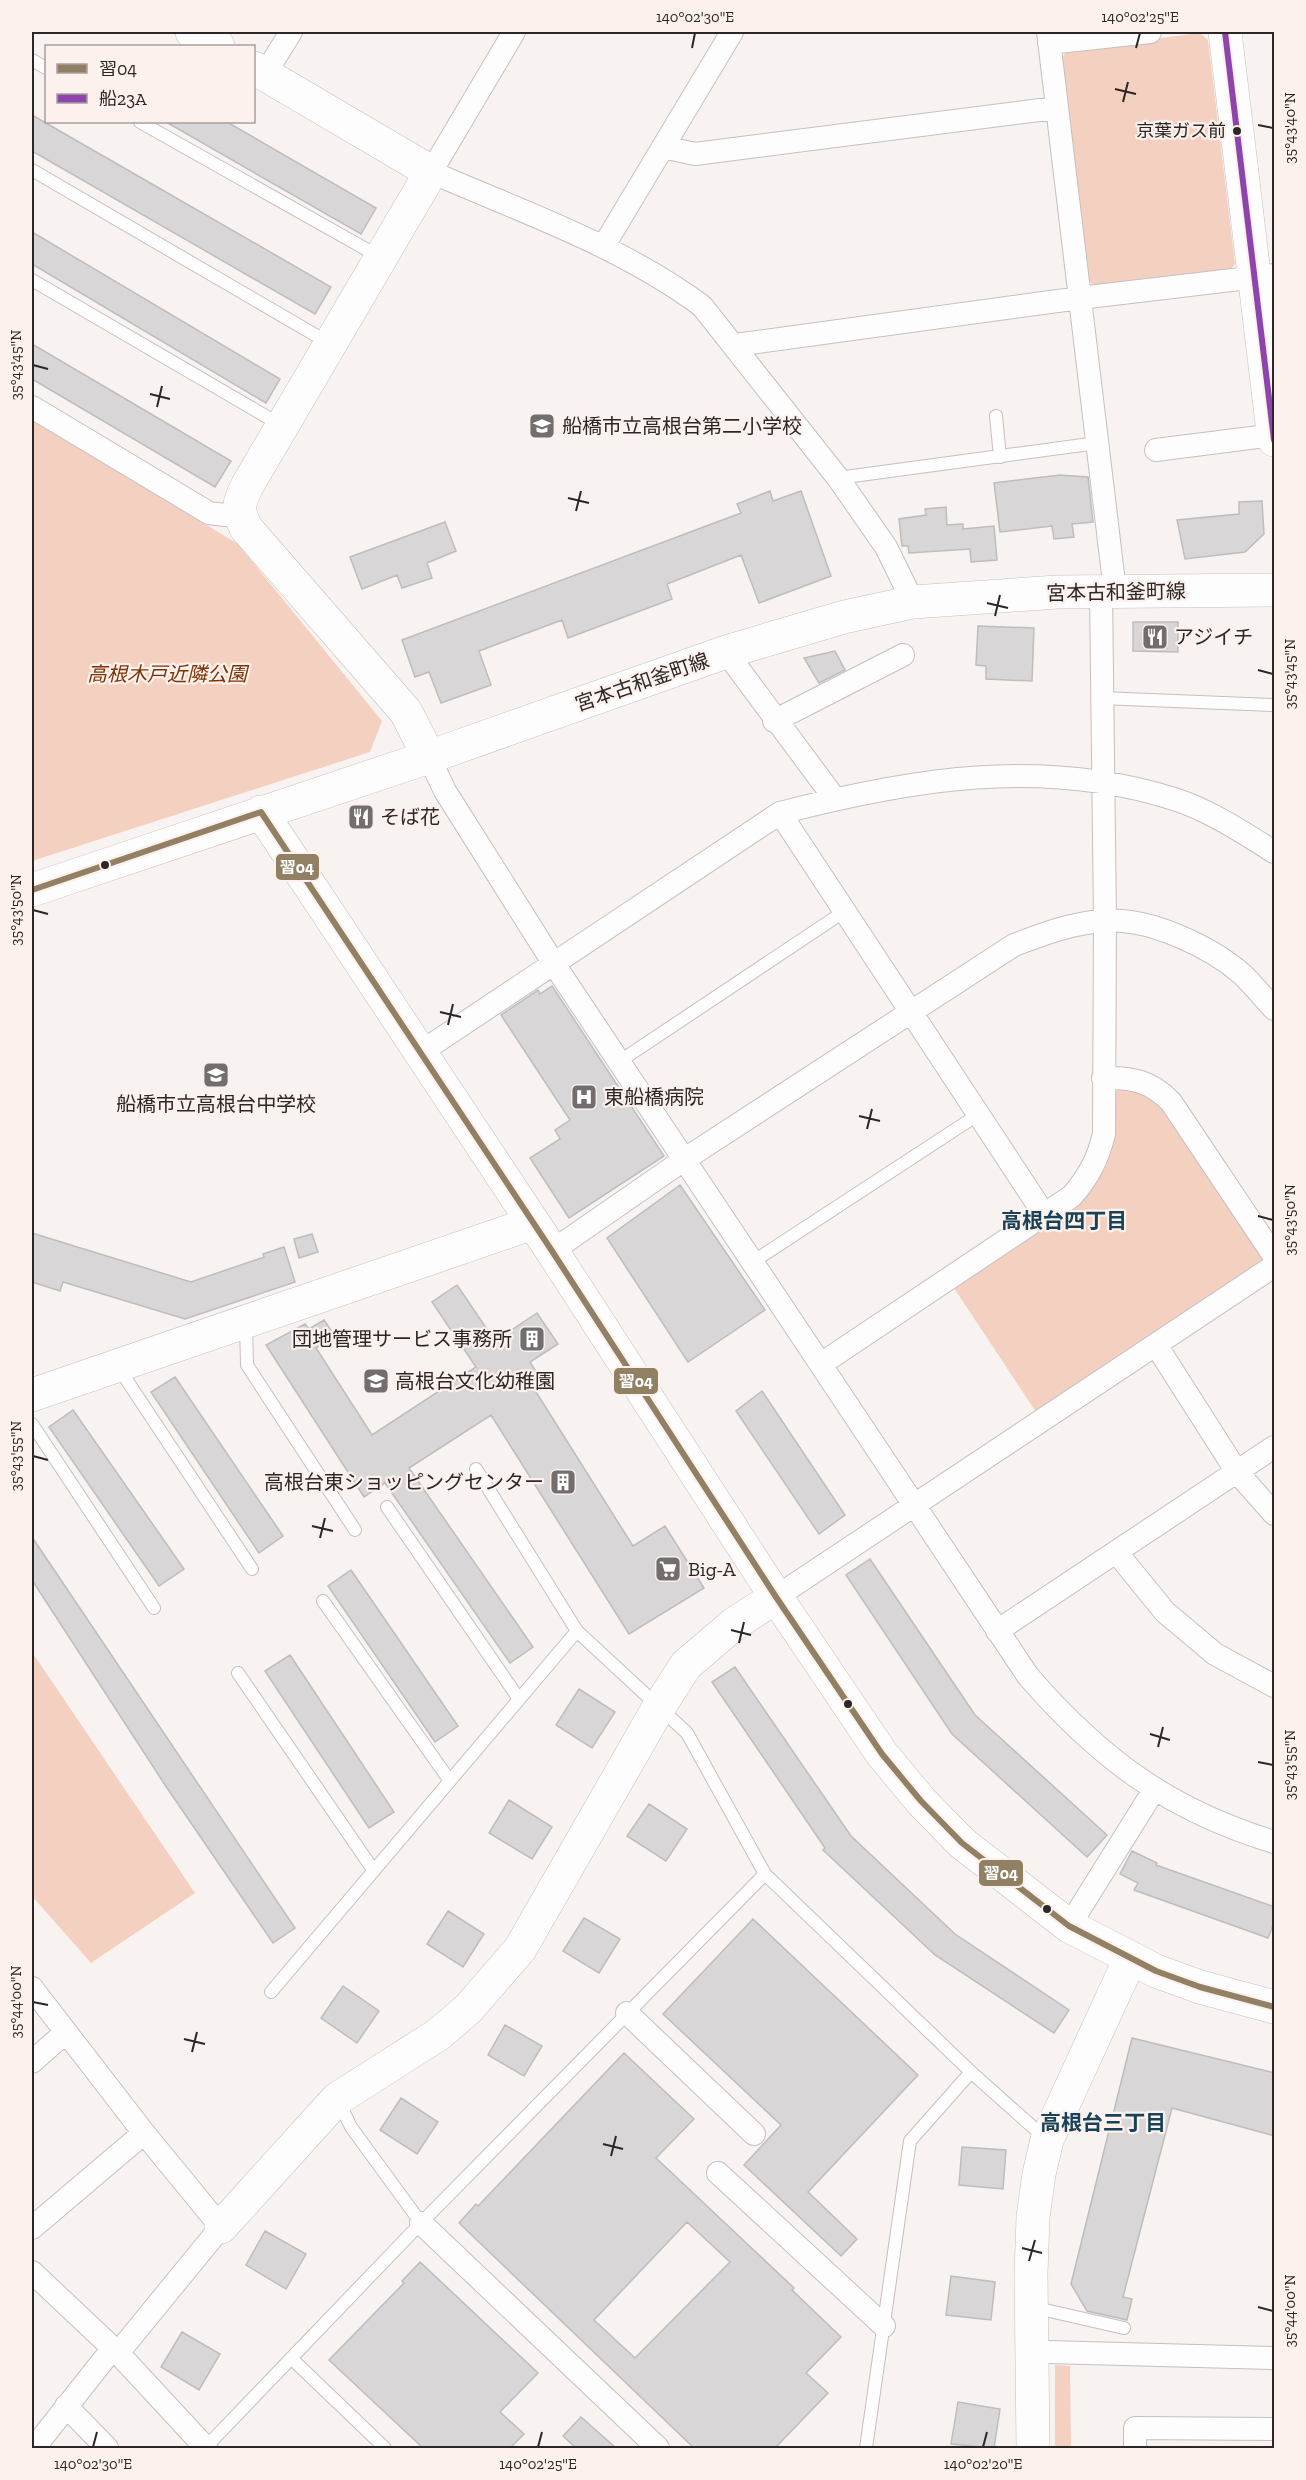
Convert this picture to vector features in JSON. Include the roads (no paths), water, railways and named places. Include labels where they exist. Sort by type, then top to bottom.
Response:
[{"type":"street","points":[[192,32],[216,45]]},
{"type":"street","points":[[291,32],[259,71],[431,172],[603,247],[676,286],[702,306],[838,478],[886,547],[913,602]]},
{"type":"street","points":[[514,32],[247,486],[238,503],[238,512],[246,528],[406,712],[445,790],[554,964],[754,1261],[1028,1676],[1056,1709],[1112,1758],[1154,1790],[1216,1822],[1275,1842]]},
{"type":"street","points":[[603,247],[732,32]]},
{"type":"street","points":[[821,1364],[1072,1196],[1093,1169],[1104,1134],[1105,921],[1101,698],[1108,591],[1097,443],[1048,37],[1150,32]]},
{"type":"street","points":[[1225,32],[1265,276],[1275,440]]},
{"type":"street","points":[[663,147],[695,154],[1055,108]]},
{"type":"street","points":[[735,345],[1080,298],[1265,276]]},
{"type":"street","points":[[32,407],[209,513],[225,515],[238,512]]},
{"type":"street","points":[[1156,450],[1274,435]]},
{"type":"street","name":"宮本古和釜町線","points":[[32,890],[429,757],[726,652],[844,617],[913,602],[1057,592],[1275,590]]},
{"type":"street","points":[[726,652],[774,721],[835,799]]},
{"type":"street","points":[[774,721],[903,655]]},
{"type":"street","points":[[421,1052],[780,813],[835,799],[924,782],[1007,774],[1103,781],[1176,800],[1243,832],[1275,852]]},
{"type":"street","points":[[261,812],[552,1251],[776,1597],[882,1754],[921,1801],[962,1843],[1069,1926],[1130,1959],[1200,1987],[1275,2007]]},
{"type":"street","points":[[780,813],[1044,1214]]},
{"type":"street","points":[[552,1251],[685,1159],[1014,945],[1061,928],[1105,921],[1155,927],[1202,947],[1242,974],[1275,1009]]},
{"type":"street","points":[[1103,1078],[1141,1081],[1161,1092],[1171,1102],[1275,1256]]},
{"type":"street","points":[[32,1395],[533,1223]]},
{"type":"street","points":[[37,2434],[66,2406],[221,2227],[337,2099],[439,2034],[469,2008],[499,1977],[520,1949],[659,1707],[686,1665],[708,1644],[1275,1266]]},
{"type":"street","points":[[1156,1345],[1237,1472],[1275,1514]]},
{"type":"street","points":[[997,1631],[1275,1447]]},
{"type":"street","points":[[1117,1552],[1165,1612],[1215,1654],[1275,1686]]},
{"type":"street","points":[[1069,1926],[1154,1790]]},
{"type":"street","points":[[1033,2448],[1031,2306],[1033,2217],[1047,2140],[1130,1959]]},
{"type":"street","points":[[32,1988],[144,2133],[221,2227]]},
{"type":"street","points":[[627,2013],[754,2134]]},
{"type":"street","points":[[32,2062],[66,2032]]},
{"type":"street","points":[[32,2228],[144,2133]]},
{"type":"street","points":[[718,2174],[884,2326]]},
{"type":"street","points":[[421,2223],[658,2448]]},
{"type":"street","points":[[32,2272],[115,2350],[206,2448]]},
{"type":"street","points":[[1047,2352],[1275,2358]]},
{"type":"street","points":[[66,2406],[107,2448]]},
{"type":"street","points":[[1135,2448],[1135,2428],[1275,2429]]},
{"type":"lane","points":[[142,123],[381,257]]},
{"type":"lane","points":[[32,170],[330,344]]},
{"type":"lane","points":[[32,280],[282,426]]},
{"type":"lane","points":[[996,416],[1000,457]]},
{"type":"lane","points":[[838,478],[1097,443]]},
{"type":"lane","points":[[1101,698],[1275,705]]},
{"type":"lane","points":[[620,1061],[845,911]]},
{"type":"lane","points":[[754,1261],[979,1114]]},
{"type":"lane","points":[[246,1321],[247,1365],[355,1530]]},
{"type":"lane","points":[[117,1366],[252,1569]]},
{"type":"lane","points":[[32,1424],[154,1608]]},
{"type":"lane","points":[[476,1469],[577,1631],[687,1733],[765,1874],[970,2072],[1047,2140]]},
{"type":"lane","points":[[387,1507],[519,1699]]},
{"type":"lane","points":[[323,1601],[450,1781]]},
{"type":"lane","points":[[271,1992],[577,1631]]},
{"type":"lane","points":[[238,1673],[374,1871]]},
{"type":"lane","points":[[206,2448],[421,2223],[765,1874]]},
{"type":"lane","points":[[866,2448],[910,2141],[914,2133],[970,2072]]},
{"type":"lane","points":[[337,2099],[351,2127],[421,2223]]},
{"type":"lane","points":[[1031,2306],[1124,2328]]},
{"type":"lane","points":[[291,2358],[386,2448]]},
{"type":"place","name":"京葉ガス前","points":[[1237,131]]},
{"type":"place","name":"船橋市立高根台第二小学校","points":[[542,426]]},
{"type":"place","name":"アジイチ","points":[[1155,637]]},
{"type":"place","name":"そば花","points":[[361,817]]},
{"type":"place","name":"船橋市立高根台中学校","points":[[216,1075]]},
{"type":"place","name":"東船橋病院","points":[[584,1097]]},
{"type":"place","name":"団地管理サービス事務所","points":[[532,1339]]},
{"type":"place","name":"高根台文化幼稚園","points":[[376,1381]]},
{"type":"place","name":"高根台東ショッピングセンター","points":[[563,1482]]},
{"type":"place","name":"Big-A","points":[[668,1569]]},
{"type":"district","name":"高根台四丁目","points":[[1064,1220]]},
{"type":"district","name":"高根台三丁目","points":[[1103,2122]]},
{"type":"park label","name":"高根木戸近隣公園","points":[[167,674]]}]
